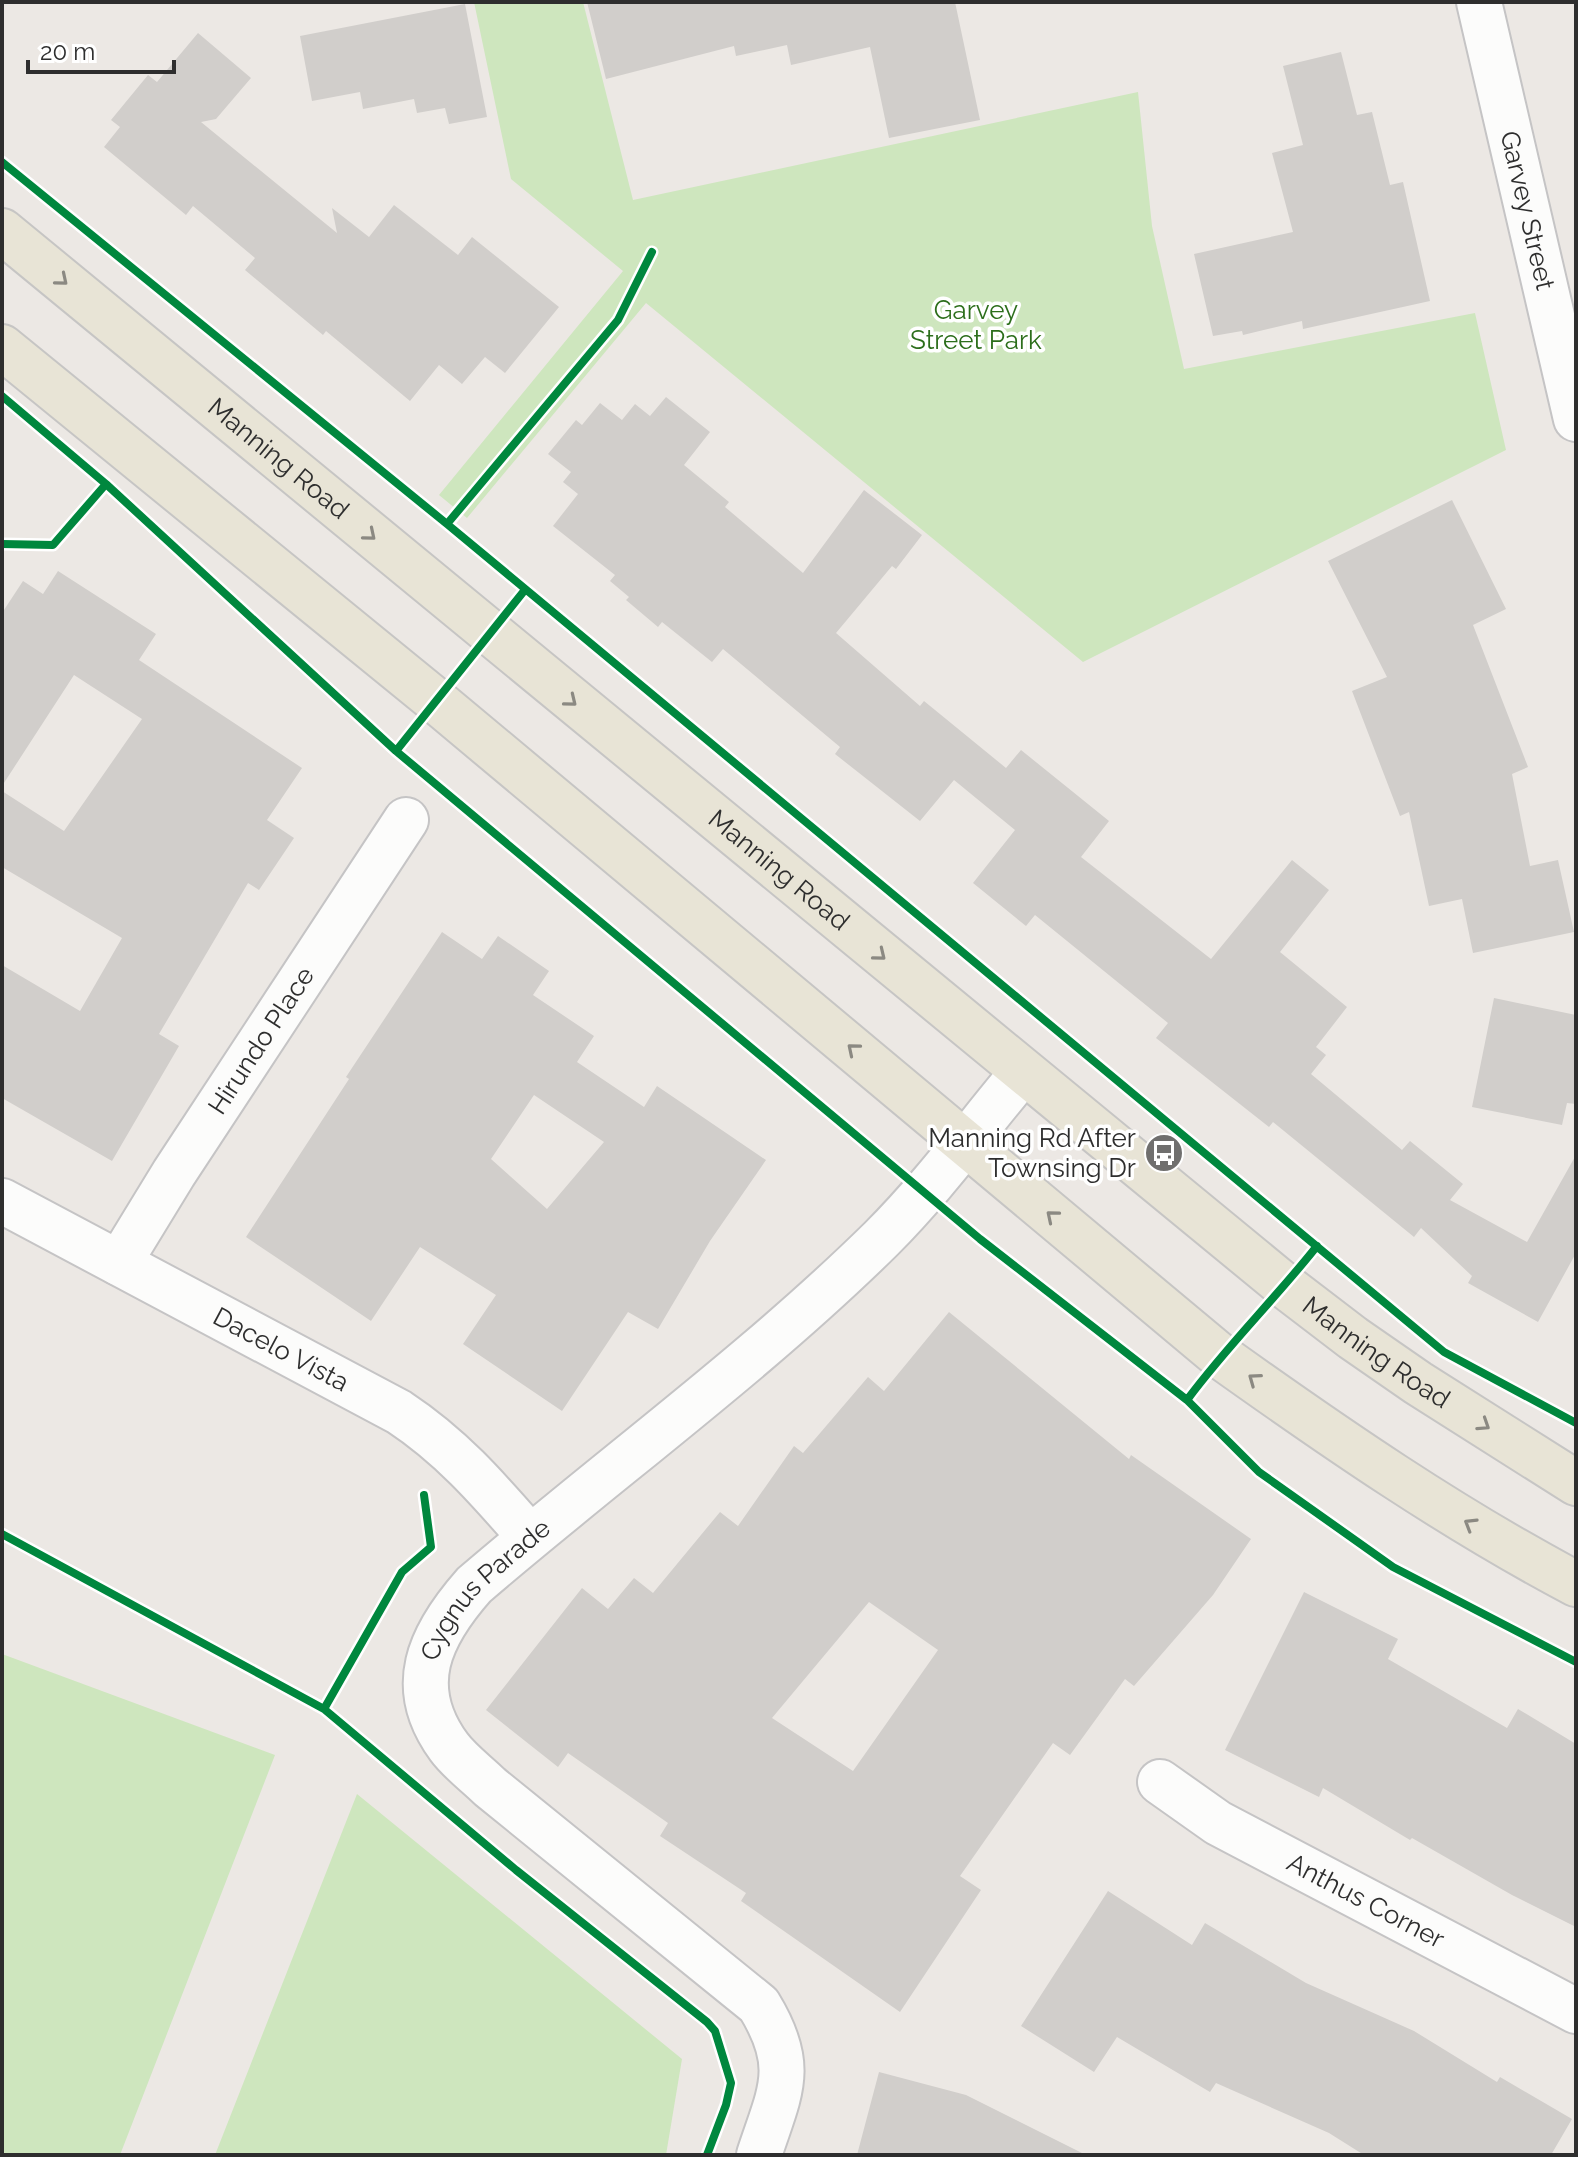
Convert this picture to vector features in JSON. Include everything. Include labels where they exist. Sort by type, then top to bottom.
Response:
[{"type":"main road","name":"Manning Road","points":[[2,231],[1285,1286],[1353,1338],[1576,1483]]},
{"type":"main road","points":[[2,347],[435,700],[1220,1356],[1429,1500],[1576,1584]]},
{"type":"street","name":"Garvey Street","points":[[1479,2],[1576,419]]},
{"type":"street","name":"Hirundo Place","points":[[119,1263],[174,1173],[406,820]]},
{"type":"street","name":"Cygnus Parade","points":[[759,2155],[780,2090],[783,2060],[775,2031],[759,2005],[490,1787],[451,1749],[433,1721],[424,1692],[427,1665],[436,1637],[449,1612],[474,1585],[778,1334],[925,1193],[1023,1072]]},
{"type":"street","name":"Dacelo Vista","points":[[2,1201],[399,1412],[431,1433],[467,1465],[530,1537]]},
{"type":"street","name":"Anthus Corner","points":[[1160,1782],[1218,1823],[1576,2011]]},
{"type":"green space","name":"Garvey Street Park","points":[[474,2],[583,2],[633,200],[1138,92],[1152,226],[1184,369],[1475,313],[1506,450],[1083,662],[646,303],[467,518],[439,495],[623,271],[511,179]]},
{"type":"green space","points":[[2,1654],[275,1755],[120,2155],[2,2155]]},
{"type":"green space","points":[[357,1794],[682,2059],[666,2155],[215,2155]]},
{"type":"building","points":[[587,2],[955,2],[980,120],[889,138],[870,47],[791,65],[787,45],[736,56],[734,46],[606,79]]},
{"type":"building","points":[[465,4],[487,117],[449,124],[445,108],[417,113],[414,99],[363,109],[360,92],[312,101],[300,36]]},
{"type":"building","points":[[198,33],[251,78],[216,119],[201,122],[337,233],[332,208],[369,237],[394,205],[458,255],[472,237],[559,307],[505,373],[485,357],[462,384],[439,365],[410,401],[326,331],[323,335],[245,270],[255,258],[193,206],[186,215],[104,147],[120,127],[111,120],[148,75],[157,82]]},
{"type":"building","points":[[1341,52],[1357,115],[1372,112],[1390,185],[1403,182],[1430,301],[1303,329],[1302,321],[1243,335],[1242,331],[1213,336],[1194,254],[1293,232],[1272,153],[1303,145],[1283,66]]},
{"type":"building","points":[[666,397],[710,432],[684,465],[729,502],[725,507],[803,573],[864,490],[922,535],[896,569],[892,566],[836,633],[920,706],[924,701],[1006,768],[1021,750],[1109,821],[1081,857],[1211,959],[1292,860],[1329,890],[1280,952],[1347,1007],[1316,1047],[1326,1055],[1311,1074],[1402,1150],[1410,1141],[1463,1184],[1450,1200],[1527,1242],[1576,1155],[1576,1253],[1538,1322],[1468,1283],[1472,1276],[1421,1228],[1414,1237],[1273,1122],[1269,1127],[1156,1038],[1168,1023],[1035,915],[1026,926],[973,883],[1015,830],[954,780],[920,821],[835,754],[840,747],[723,649],[712,662],[662,622],[658,627],[626,600],[629,597],[610,581],[615,575],[553,526],[578,494],[563,482],[571,472],[548,454],[576,420],[582,425],[600,403],[622,420],[635,404],[650,416]]},
{"type":"building","points":[[1452,500],[1506,609],[1473,625],[1528,767],[1512,774],[1530,866],[1558,860],[1574,932],[1473,953],[1462,899],[1429,906],[1409,812],[1400,816],[1352,691],[1387,677],[1328,561]]},
{"type":"building","points":[[58,571],[156,634],[139,660],[302,768],[267,820],[294,838],[259,890],[248,883],[159,1034],[179,1046],[112,1161],[2,1098],[2,965],[80,1011],[122,938],[2,867],[2,791],[64,831],[142,719],[74,675],[2,786],[2,613],[23,581],[43,594]]},
{"type":"building","points":[[442,932],[482,959],[498,936],[549,971],[533,995],[594,1036],[577,1062],[644,1107],[657,1086],[766,1160],[710,1241],[658,1329],[628,1312],[562,1411],[463,1344],[496,1295],[420,1247],[371,1321],[246,1237],[349,1079],[346,1077]],"holes":[[[534,1095],[604,1142],[547,1209],[491,1159]]]},
{"type":"building","points":[[1494,998],[1576,1015],[1576,1104],[1567,1103],[1562,1125],[1472,1107]]},
{"type":"building","points":[[949,1312],[1129,1459],[1131,1455],[1251,1539],[1213,1595],[1134,1686],[1125,1679],[1070,1755],[1053,1743],[960,1876],[981,1890],[900,2012],[741,1901],[746,1893],[660,1836],[668,1823],[568,1753],[558,1767],[486,1710],[582,1588],[608,1609],[634,1578],[653,1593],[720,1512],[738,1526],[794,1446],[803,1453],[868,1377],[884,1391]],"holes":[[[869,1602],[938,1650],[853,1771],[772,1718]]]},
{"type":"building","points":[[1304,1592],[1398,1639],[1388,1659],[1507,1728],[1518,1709],[1576,1744],[1576,1927],[1512,1895],[1412,1838],[1410,1840],[1323,1788],[1319,1797],[1225,1750]]},
{"type":"building","points":[[1108,1891],[1192,1945],[1205,1923],[1306,1983],[1414,2031],[1497,2082],[1500,2077],[1572,2119],[1551,2155],[1364,2155],[1329,2133],[1216,2083],[1210,2092],[1117,2037],[1094,2072],[1021,2026]]},
{"type":"building","points":[[879,2072],[966,2095],[1086,2155],[857,2155]]},
{"type":"cycle path","points":[[2,162],[447,524],[1444,1352],[1576,1423]]},
{"type":"cycle path","points":[[447,524],[618,320],[652,252]]},
{"type":"cycle path","points":[[2,396],[106,484],[396,751],[980,1239],[1187,1400],[1259,1472],[1393,1567],[1576,1662]]},
{"type":"cycle path","points":[[2,544],[53,545],[106,484]]},
{"type":"cycle path","points":[[396,751],[524,591]]},
{"type":"cycle path","points":[[1187,1400],[1317,1246]]},
{"type":"cycle path","points":[[324,1709],[402,1572],[431,1547],[424,1495]]},
{"type":"cycle path","points":[[2,1534],[324,1709],[516,1870],[707,2022],[715,2031],[731,2083],[707,2155]]},
{"type":"place","name":"Manning Rd After Townsing Dr","points":[[1164,1153]]}]
